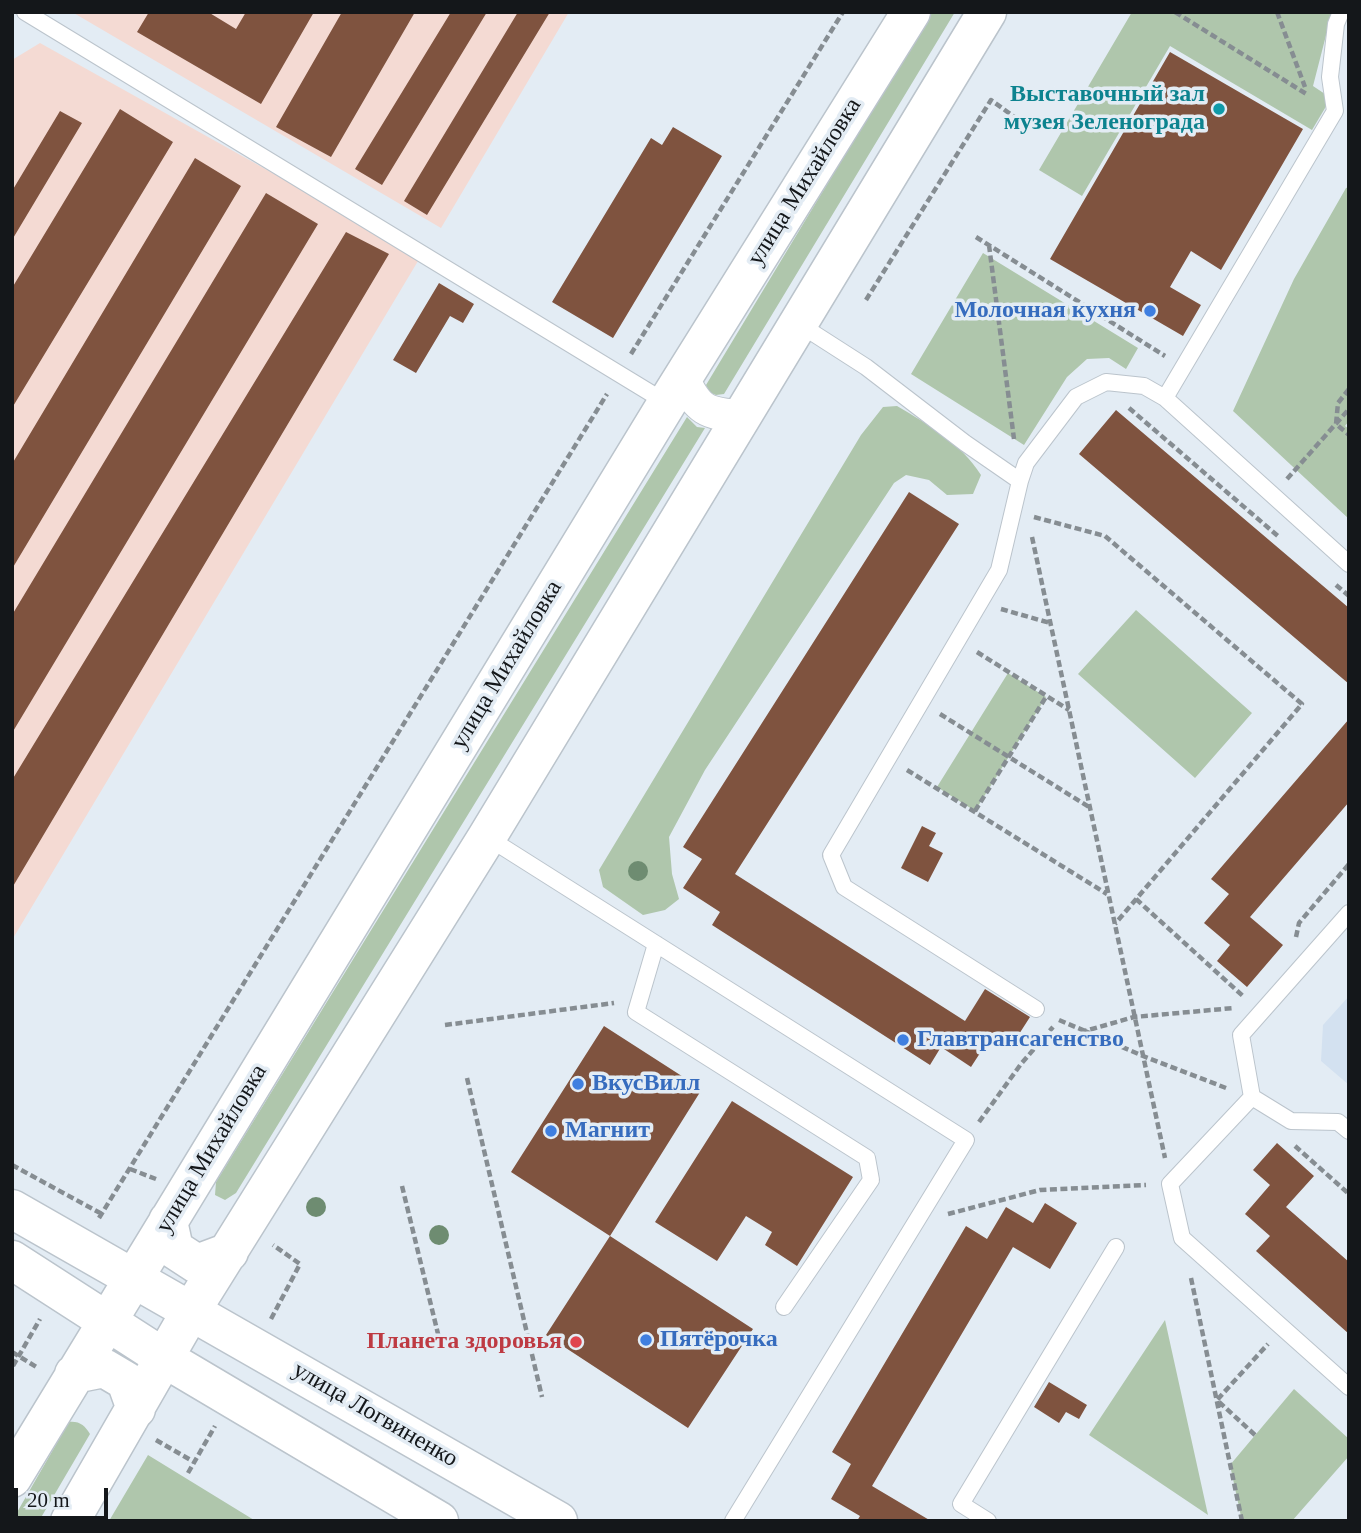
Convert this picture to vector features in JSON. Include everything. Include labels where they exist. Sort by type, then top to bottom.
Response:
[{"type":"main road","name":"улица Михайловка","points":[[12,1478],[675,390],[911,12]]},
{"type":"main road","points":[[70,1521],[191,1311],[487,837],[987,12]]},
{"type":"main road","name":"улица Логвиненко","points":[[12,1209],[558,1521]]},
{"type":"main road","points":[[168,1221],[174,1249],[197,1264],[229,1252]]},
{"type":"main road","points":[[229,1252],[222,1287],[224,1315],[242,1340]]},
{"type":"main road","points":[[12,1260],[164,1358],[439,1521]]},
{"type":"main road","points":[[70,1297],[82,1316],[82,1345],[74,1374],[104,1368],[126,1381],[136,1409]]},
{"type":"main road","points":[[136,1409],[163,1390],[184,1385],[225,1393]]},
{"type":"street","points":[[675,390],[715,415],[741,416]]},
{"type":"lane","points":[[1165,398],[1339,106],[1330,77],[1336,24],[1341,12]]},
{"type":"lane","points":[[21,16],[620,372],[675,390]]},
{"type":"lane","points":[[799,324],[866,367],[965,443],[1020,481]]},
{"type":"lane","points":[[1036,1009],[844,887],[831,855],[999,570],[1026,463],[1076,397],[1106,382],[1144,386],[1165,398],[1349,564]]},
{"type":"lane","points":[[487,837],[966,1140],[733,1521]]},
{"type":"lane","points":[[1349,913],[1241,1035],[1252,1097],[1291,1121],[1338,1122],[1349,1131]]},
{"type":"lane","points":[[656,944],[636,1012],[867,1158],[872,1180],[784,1307]]},
{"type":"lane","points":[[1252,1097],[1170,1184],[1182,1238],[1349,1387]]},
{"type":"lane","points":[[988,1521],[961,1504],[1116,1247]]},
{"type":"path","points":[[130,1169],[843,12]]},
{"type":"path","points":[[1175,12],[1309,95],[1339,106]]},
{"type":"path","points":[[1277,12],[1309,95]]},
{"type":"path","points":[[866,300],[991,100],[1020,121]]},
{"type":"path","points":[[976,237],[1183,367]]},
{"type":"path","points":[[916,1223],[1040,1190],[1170,1184],[1020,481],[989,245]]},
{"type":"path","points":[[1336,424],[1338,403],[1349,389]]},
{"type":"path","points":[[1122,402],[1287,543]]},
{"type":"path","points":[[1273,495],[1349,409]]},
{"type":"path","points":[[1336,424],[1349,435]]},
{"type":"path","points":[[1027,516],[1105,536],[1302,704],[1114,925]]},
{"type":"path","points":[[1328,579],[1349,596]]},
{"type":"path","points":[[980,604],[1050,623]]},
{"type":"path","points":[[958,639],[1069,710]]},
{"type":"path","points":[[975,811],[1046,696]]},
{"type":"path","points":[[922,702],[1089,807]]},
{"type":"path","points":[[888,759],[1107,894]]},
{"type":"path","points":[[1294,946],[1299,923],[1349,864]]},
{"type":"path","points":[[1136,899],[1246,999]]},
{"type":"path","points":[[1085,1031],[1134,1017],[1237,1008],[1254,990]]},
{"type":"path","points":[[445,1025],[612,1002],[636,1012]]},
{"type":"path","points":[[1036,1009],[1143,1056],[1252,1097]]},
{"type":"path","points":[[966,1140],[1021,1064],[1059,1020]]},
{"type":"path","points":[[467,1078],[542,1397]]},
{"type":"path","points":[[12,1165],[102,1214]]},
{"type":"path","points":[[402,1186],[439,1338]]},
{"type":"path","points":[[1182,1238],[1242,1521]]},
{"type":"path","points":[[1217,1400],[1283,1328]]},
{"type":"path","points":[[12,1352],[19,1356]]},
{"type":"path","points":[[188,1473],[225,1393]]},
{"type":"path","points":[[1217,1400],[1255,1435]]},
{"type":"path","points":[[159,1442],[195,1462]]},
{"type":"shaded area","points":[[72,12],[569,12],[441,228]]},
{"type":"shaded area","points":[[40,43],[421,256],[12,940],[12,60]]},
{"type":"shaded area","points":[[1349,996],[1349,1085],[1321,1061],[1323,1025]]},
{"type":"green space","points":[[931,12],[955,12],[724,394],[709,392],[706,385]]},
{"type":"green space","points":[[1132,12],[1332,12],[1313,86],[1331,98],[1312,130],[1170,46],[1082,196],[1039,170]]},
{"type":"green space","points":[[1349,187],[1349,421],[1345,426],[1349,429],[1349,519],[1233,411],[1294,279]]},
{"type":"green space","points":[[983,253],[1138,348],[1126,369],[1109,358],[1087,359],[1067,377],[1024,445],[911,374]]},
{"type":"green space","points":[[897,406],[944,436],[964,453],[981,475],[973,494],[947,495],[929,480],[906,475],[894,483],[705,770],[669,837],[672,874],[679,899],[665,910],[643,915],[603,887],[599,870],[861,435],[883,407]]},
{"type":"green space","points":[[687,417],[697,427],[705,428],[236,1193],[225,1200],[215,1195],[216,1182]]},
{"type":"green space","points":[[1136,610],[1252,713],[1195,778],[1078,674]]},
{"type":"green space","points":[[1008,673],[1046,697],[975,811],[937,787]]},
{"type":"green space","points":[[1165,1320],[1208,1515],[1089,1435]]},
{"type":"green space","points":[[1294,1389],[1349,1439],[1349,1456],[1292,1521],[1242,1521],[1230,1465]]},
{"type":"green space","points":[[69,1422],[82,1425],[90,1434],[39,1521],[12,1521]]},
{"type":"green space","points":[[148,1455],[254,1520],[109,1521]]},
{"type":"building","points":[[149,12],[208,12],[236,29],[246,12],[314,12],[261,104],[137,32]]},
{"type":"building","points":[[342,12],[415,12],[331,157],[276,127]]},
{"type":"building","points":[[451,12],[487,12],[382,185],[355,169]]},
{"type":"building","points":[[518,12],[550,12],[427,215],[404,201]]},
{"type":"building","points":[[1170,52],[1303,129],[1221,270],[1191,251],[1170,287],[1201,305],[1183,336],[1050,259]]},
{"type":"building","points":[[120,109],[173,142],[12,408],[12,288]]},
{"type":"building","points":[[60,111],[82,123],[12,240],[12,191]]},
{"type":"building","points":[[673,127],[722,156],[613,338],[552,302],[651,138],[662,145]]},
{"type":"building","points":[[195,158],[241,186],[12,569],[12,464]]},
{"type":"building","points":[[266,193],[318,224],[12,733],[12,615]]},
{"type":"building","points":[[346,232],[389,254],[12,888],[12,780]]},
{"type":"building","points":[[439,283],[474,304],[463,323],[450,316],[416,373],[393,360]]},
{"type":"building","points":[[1116,410],[1349,608],[1349,684],[1079,454]]},
{"type":"building","points":[[909,492],[959,524],[735,874],[965,1021],[985,989],[1030,1017],[1012,1045],[993,1033],[971,1067],[941,1047],[930,1065],[712,925],[720,912],[683,888],[702,859],[683,847]]},
{"type":"building","points":[[1349,719],[1349,802],[1250,917],[1283,945],[1247,987],[1217,961],[1230,945],[1204,923],[1229,894],[1211,879]]},
{"type":"building","points":[[922,826],[936,833],[929,846],[943,853],[928,882],[901,868]]},
{"type":"building","points":[[604,1026],[702,1089],[610,1236],[511,1172]]},
{"type":"building","points":[[732,1101],[853,1177],[797,1266],[765,1245],[772,1232],[746,1216],[717,1261],[655,1222]]},
{"type":"building","points":[[1277,1143],[1314,1176],[1286,1207],[1349,1262],[1349,1334],[1256,1251],[1270,1236],[1245,1214],[1270,1185],[1253,1170]]},
{"type":"building","points":[[1045,1203],[1077,1223],[1050,1269],[1013,1247],[872,1486],[931,1521],[857,1521],[860,1516],[831,1499],[851,1464],[832,1452],[966,1226],[987,1239],[1006,1207],[1033,1223]]},
{"type":"building","points":[[610,1236],[753,1329],[688,1428],[546,1335]]},
{"type":"building","points":[[1049,1382],[1087,1405],[1079,1419],[1066,1412],[1059,1423],[1034,1407]]},
{"type":"place","name":"Выставочный зал музея Зеленограда","points":[[1219,109]]},
{"type":"place","name":"Молочная кухня","points":[[1150,311]]},
{"type":"place","name":"Главтрансагенство","points":[[903,1040]]},
{"type":"place","name":"ВкусВилл","points":[[578,1084]]},
{"type":"place","name":"Магнит","points":[[551,1131]]},
{"type":"place","name":"Пятёрочка","points":[[646,1340]]},
{"type":"place","name":"Планета здоровья","points":[[576,1342]]}]
